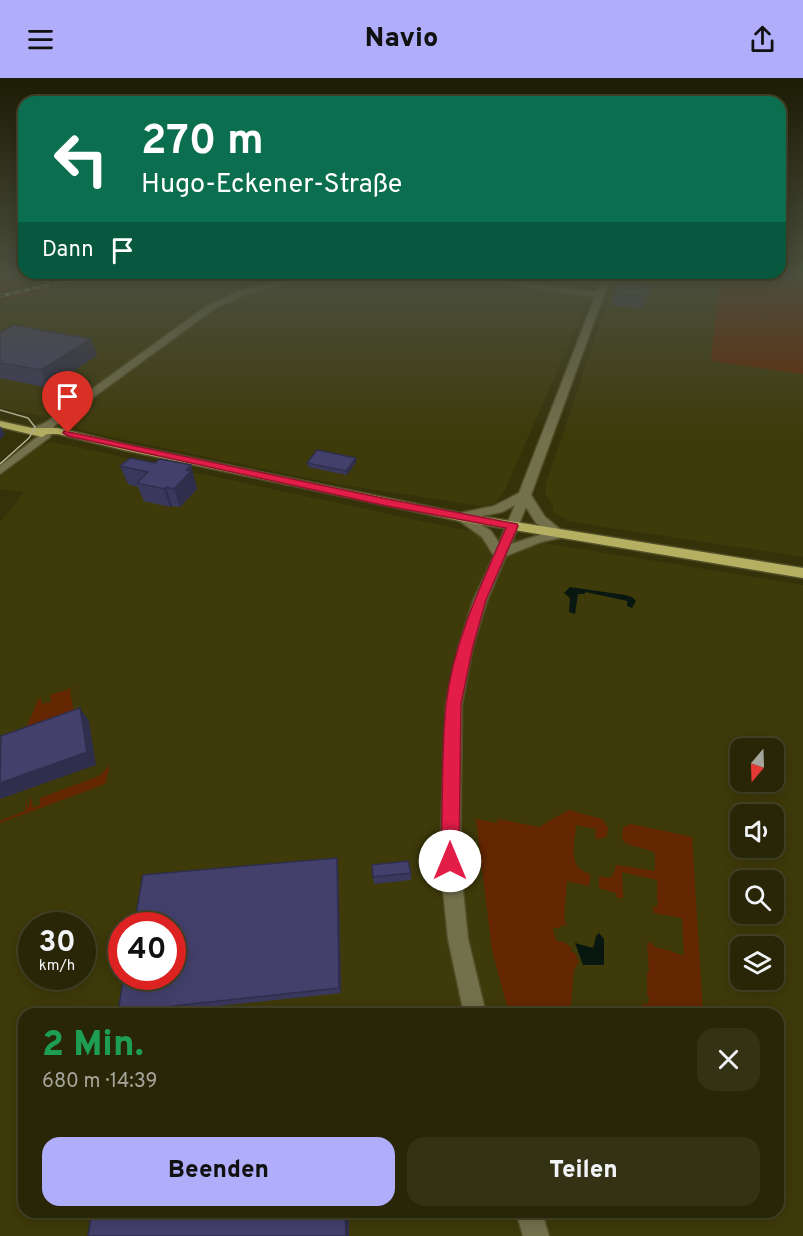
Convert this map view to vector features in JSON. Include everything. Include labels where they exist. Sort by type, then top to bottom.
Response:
[{"type":"main road","points":[[0,424],[124,447],[460,517],[803,573]]},
{"type":"street","points":[[0,471],[183,329]]},
{"type":"street","points":[[474,1008],[458,939],[450,861],[454,704],[466,646],[480,600],[513,526],[587,329]]},
{"type":"street","points":[[460,517],[498,509],[525,495]]},
{"type":"street","points":[[525,495],[540,520],[560,534]]},
{"type":"street","points":[[460,517],[487,534],[499,554]]},
{"type":"street","points":[[499,554],[538,538],[560,534]]},
{"type":"street","points":[[530,1218],[536,1236]]},
{"type":"shaded area","points":[[0,329],[575,329],[503,494],[495,503],[480,506],[331,483],[87,432],[50,418],[0,408]]},
{"type":"shaded area","points":[[598,329],[715,329],[712,360],[803,374],[803,557],[569,521],[553,512],[554,508],[545,494],[546,484]]},
{"type":"shaded area","points":[[714,329],[803,329],[803,374],[711,361]]},
{"type":"shaded area","points":[[54,442],[459,529],[803,585],[803,1236],[0,1236],[0,522],[24,492],[0,489],[0,477],[41,445]]},
{"type":"shaded area","points":[[570,587],[625,595],[636,601],[632,608],[627,606],[627,601],[586,592],[578,594],[575,614],[569,612],[570,598],[564,593]]},
{"type":"shaded area","points":[[79,686],[70,690],[74,712],[83,710],[75,718],[23,735],[38,700],[41,698],[42,704],[51,702],[50,695]]},
{"type":"shaded area","points":[[110,765],[105,784],[0,823],[0,821],[25,811],[26,799],[28,810],[31,797],[33,808],[40,805],[40,798],[99,776]]},
{"type":"shaded area","points":[[569,810],[602,819],[608,828],[607,836],[600,839],[595,838],[596,829],[576,825],[575,861],[582,871],[590,874],[589,886],[567,881],[564,916],[566,926],[561,925],[553,931],[557,942],[562,941],[572,948],[570,951],[575,953],[579,962],[574,969],[571,1008],[507,1008],[492,950],[476,819],[497,823],[498,819],[539,827]]},
{"type":"shaded area","points":[[631,824],[692,837],[703,1008],[643,1008],[642,1004],[648,1004],[649,997],[647,996],[647,985],[649,985],[647,973],[649,972],[647,943],[652,942],[654,947],[684,956],[682,918],[654,913],[652,907],[657,907],[658,901],[657,880],[622,872],[623,898],[617,898],[616,893],[599,888],[599,876],[609,878],[613,875],[616,865],[655,871],[655,852],[627,844],[622,839],[623,827]]},
{"type":"shaded area","points":[[599,933],[604,939],[604,965],[583,965],[575,943],[593,948]]},
{"type":"building","points":[[6,329],[36,329],[91,339],[41,370],[0,363],[0,333]]},
{"type":"building","points":[[317,450],[356,458],[346,471],[307,463]]},
{"type":"building","points":[[130,458],[155,463],[160,459],[191,465],[186,470],[191,471],[174,489],[166,487],[164,489],[137,483],[148,472],[120,466]]},
{"type":"building","points":[[80,708],[87,752],[0,783],[1,736]]},
{"type":"building","points":[[337,858],[339,988],[155,1008],[119,1008],[122,990],[186,990],[186,912],[136,912],[143,875]]},
{"type":"building","points":[[408,861],[411,873],[373,877],[372,865]]},
{"type":"building","points":[[91,1218],[345,1218],[346,1236],[88,1236]]},
{"type":"tram line","points":[[0,410],[28,418],[35,427],[29,438],[0,464]]},
{"type":"route","points":[[68,433],[124,447],[448,515],[513,526],[480,600],[466,646],[454,704],[450,861]]}]
